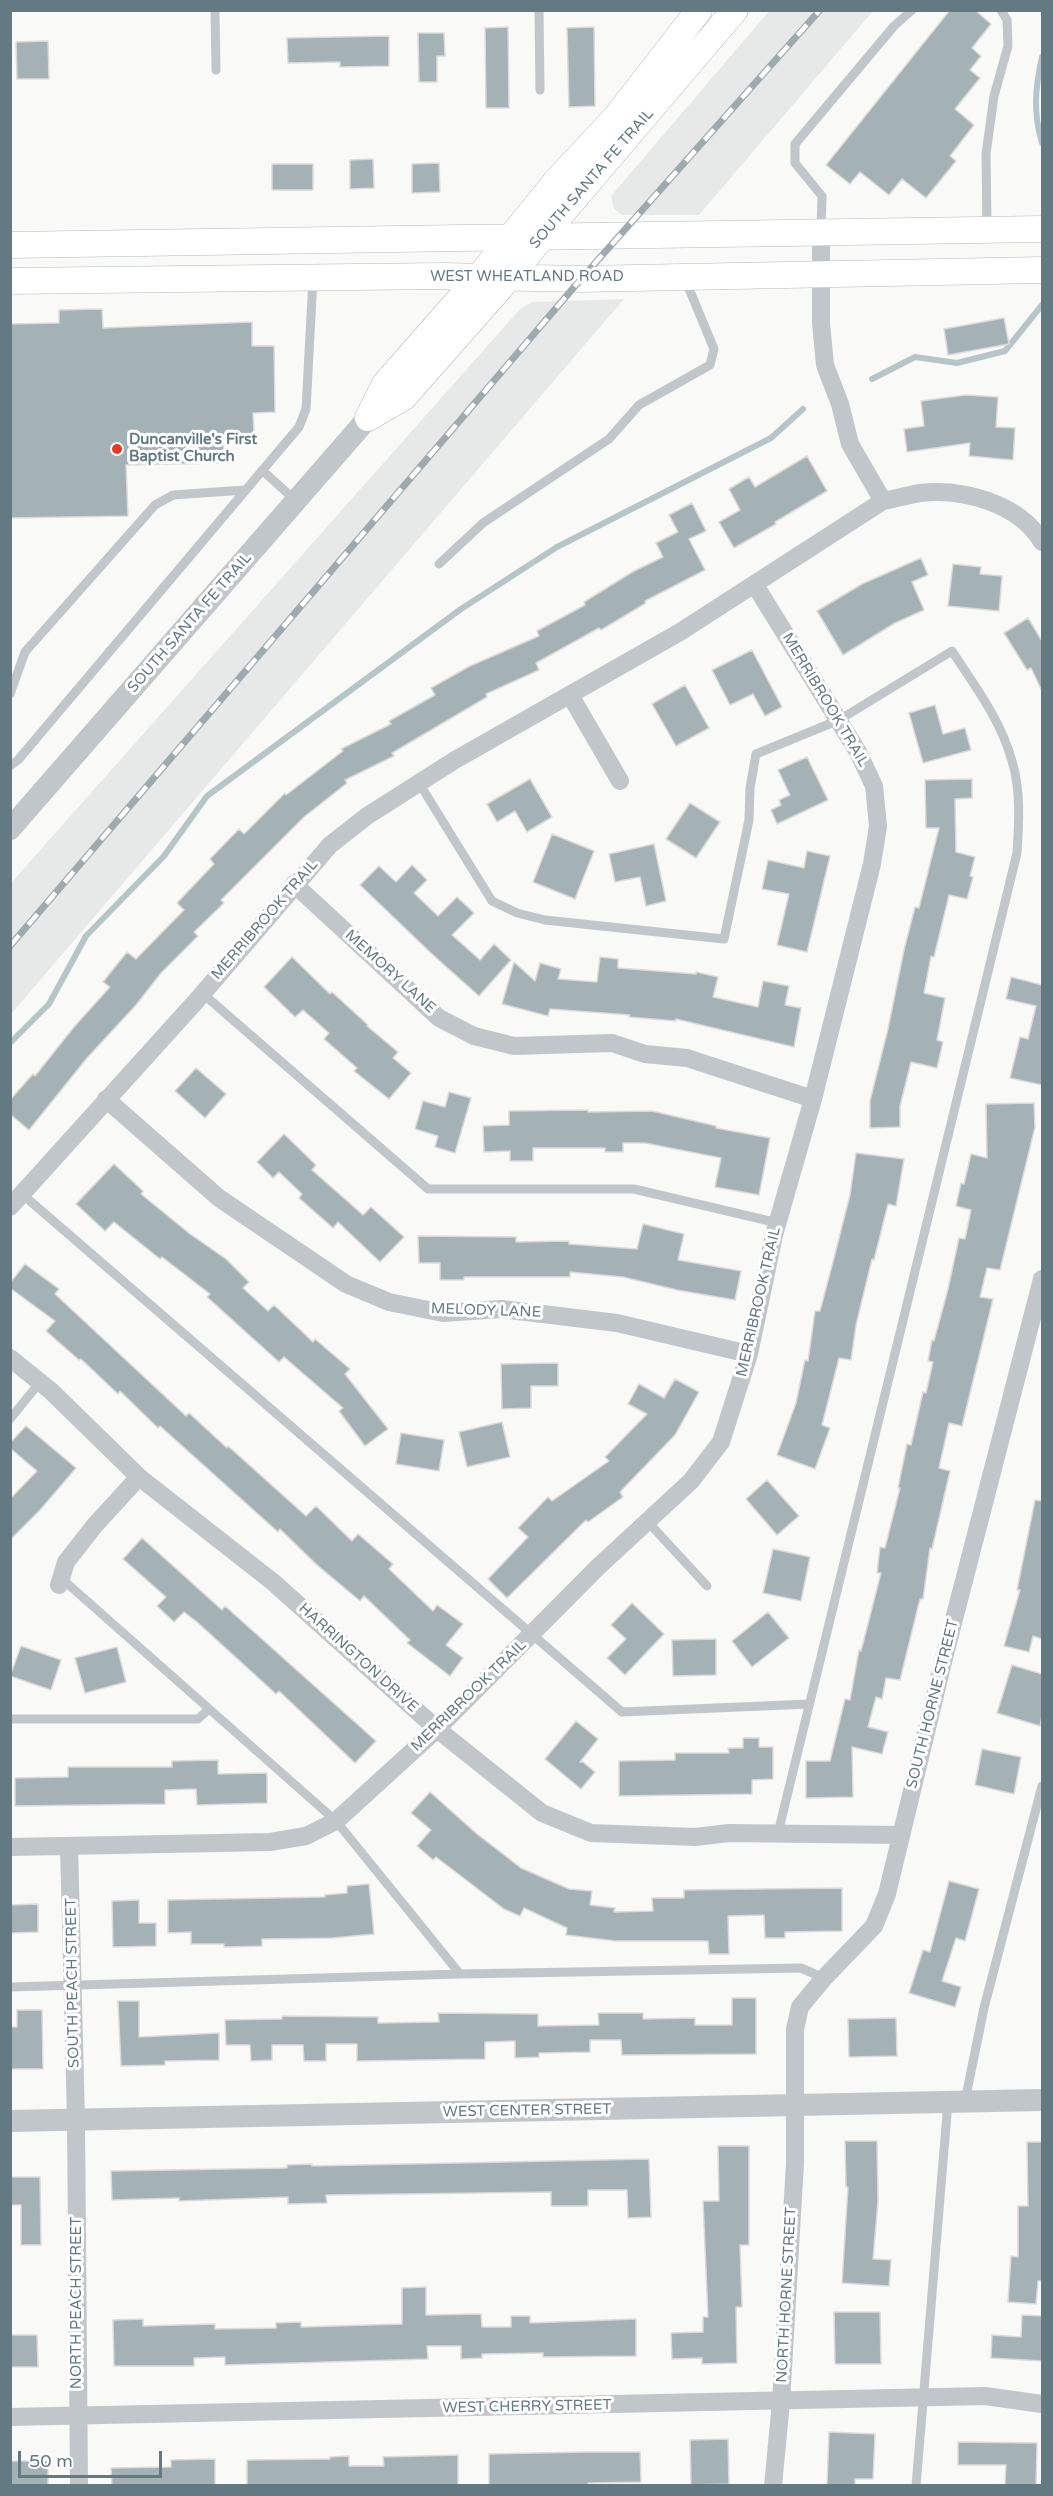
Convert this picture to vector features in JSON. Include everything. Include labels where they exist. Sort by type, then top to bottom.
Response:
[{"type":"main road","name":"SOUTH SANTA FE TRAIL","points":[[368,418],[385,384],[478,278],[557,180],[616,117],[699,10]]},
{"type":"main road","name":"SOUTH SANTA FE TRAIL","points":[[368,418],[404,397],[508,279],[734,11]]},
{"type":"main road","points":[[10,245],[1042,228]]},
{"type":"main road","name":"WEST WHEATLAND ROAD","points":[[10,281],[313,277],[508,279],[1042,270]]},
{"type":"street","points":[[821,232],[820,323],[825,365],[840,404],[850,444],[883,501]]},
{"type":"street","name":"SOUTH SANTA FE TRAIL","points":[[10,828],[368,418]]},
{"type":"street","points":[[755,585],[883,501],[921,493],[973,495],[1015,514],[1038,535],[1042,542]]},
{"type":"street","name":"MERRIBROOK TRAIL","points":[[10,1847],[270,1842],[306,1836],[336,1821],[437,1729],[598,1567],[691,1481],[721,1442],[749,1354],[778,1223],[813,1099],[872,864],[878,826],[874,786],[858,752],[755,585],[680,632],[455,760],[367,816],[330,845],[202,993],[16,1201]]},
{"type":"street","points":[[570,694],[620,781]]},
{"type":"street","name":"MEMORY LANE","points":[[294,884],[440,1018],[474,1036],[514,1046],[612,1043],[645,1054],[687,1058],[813,1099]]},
{"type":"street","name":"MELODY LANE","points":[[106,1099],[219,1197],[346,1284],[389,1302],[443,1313],[501,1309],[617,1323],[749,1354]]},
{"type":"street","name":"SOUTH HORNE STREET","points":[[796,2105],[793,2060],[795,2029],[800,2007],[824,1978],[874,1926],[887,1894],[1042,1279]]},
{"type":"street","name":"HARRINGTON DRIVE","points":[[10,1358],[40,1382],[139,1477],[273,1581],[437,1729],[542,1813],[591,1833],[695,1837],[729,1833],[901,1835]]},
{"type":"street","points":[[60,1582],[66,1562],[95,1525],[139,1477]]},
{"type":"street","name":"SOUTH PEACH STREET","points":[[69,1846],[76,2120]]},
{"type":"street","name":"WEST CENTER STREET","points":[[10,2121],[1042,2100]]},
{"type":"street","name":"NORTH HORNE STREET","points":[[773,2486],[781,2402],[795,2163],[796,2105]]},
{"type":"street","name":"NORTH PEACH STREET","points":[[76,2120],[79,2486]]},
{"type":"street","name":"WEST CHERRY STREET","points":[[10,2417],[985,2396],[1042,2404]]},
{"type":"lane","points":[[215,10],[216,70]]},
{"type":"lane","points":[[538,10],[540,90]]},
{"type":"lane","points":[[821,232],[822,196],[795,163],[795,144],[894,26],[912,10]]},
{"type":"lane","points":[[987,230],[986,154],[994,96],[1008,46],[1007,20],[1001,10]]},
{"type":"lane","points":[[439,564],[483,524],[609,440],[639,405],[710,365],[714,349],[684,276]]},
{"type":"lane","points":[[10,766],[18,760],[299,427],[306,409],[313,277]]},
{"type":"lane","points":[[262,470],[296,501]]},
{"type":"lane","points":[[10,694],[25,652],[155,505],[173,495],[245,490]]},
{"type":"lane","points":[[419,783],[492,901],[517,913],[545,920],[724,939],[749,820],[750,788],[756,754],[839,720],[952,651],[997,722],[1013,761],[1019,812],[1017,853],[778,1833]]},
{"type":"lane","points":[[202,993],[428,1189],[634,1189],[778,1223]]},
{"type":"lane","points":[[16,1201],[622,1712],[808,1704]]},
{"type":"lane","points":[[10,1419],[40,1382]]},
{"type":"lane","points":[[648,1522],[707,1586]]},
{"type":"lane","points":[[60,1582],[336,1821],[460,1974]]},
{"type":"lane","points":[[10,1719],[198,1719],[209,1709]]},
{"type":"lane","points":[[916,2486],[922,2399],[957,2102],[1042,1786]]},
{"type":"lane","points":[[10,1987],[460,1974],[801,1968],[824,1978]]},
{"type":"shaded area","points":[[770,10],[873,11],[699,215],[622,215],[614,209],[611,196]]},
{"type":"shaded area","points":[[624,299],[11,1014],[11,883],[521,308],[533,302]]},
{"type":"building","points":[[950,10],[975,10],[991,24],[972,48],[981,56],[970,70],[980,78],[955,109],[974,125],[950,156],[956,161],[926,198],[902,179],[889,195],[860,172],[850,184],[826,165]]},
{"type":"building","points":[[508,27],[509,108],[486,108],[485,28]]},
{"type":"building","points":[[594,27],[595,106],[569,107],[567,28]]},
{"type":"building","points":[[418,33],[444,33],[445,56],[437,56],[437,82],[419,82]]},
{"type":"building","points":[[389,36],[389,66],[340,67],[340,62],[288,63],[287,38]]},
{"type":"building","points":[[48,41],[49,79],[17,79],[16,42]]},
{"type":"building","points":[[373,159],[374,188],[350,189],[350,160]]},
{"type":"building","points":[[439,163],[440,192],[412,193],[412,164]]},
{"type":"building","points":[[272,164],[313,164],[313,190],[272,190]]},
{"type":"building","name":"Duncanville's First Baptist Church","points":[[102,309],[103,328],[252,322],[252,346],[274,346],[275,412],[253,413],[254,434],[223,435],[224,463],[126,465],[128,516],[10,518],[10,324],[59,323],[59,310]]},
{"type":"building","points":[[1004,318],[1009,344],[948,355],[944,329]]},
{"type":"building","points":[[966,395],[998,397],[996,427],[1015,428],[1013,460],[969,456],[970,443],[907,452],[904,429],[924,426],[921,401]]},
{"type":"building","points":[[807,456],[827,491],[734,548],[719,522],[740,510],[729,489],[749,477],[755,487]]},
{"type":"building","points":[[692,503],[706,531],[689,539],[705,570],[645,601],[646,603],[601,630],[599,628],[536,663],[539,670],[486,694],[487,697],[392,753],[394,756],[345,780],[347,783],[304,817],[221,900],[224,903],[194,932],[198,936],[161,973],[136,1005],[87,1058],[29,1130],[10,1114],[10,1100],[33,1074],[35,1076],[110,987],[103,982],[127,952],[136,959],[184,910],[177,903],[214,864],[210,859],[239,829],[244,834],[285,793],[286,795],[343,751],[341,749],[391,724],[389,721],[435,695],[431,688],[470,666],[539,636],[537,631],[585,605],[584,602],[634,571],[663,557],[656,543],[678,532],[669,515]]},
{"type":"building","points":[[921,558],[928,575],[912,582],[924,610],[895,623],[843,655],[817,611],[862,584]]},
{"type":"building","points":[[953,564],[981,567],[980,574],[1002,576],[999,611],[948,606]]},
{"type":"building","points":[[1028,618],[1042,641],[1042,691],[1031,668],[1027,670],[1004,633]]},
{"type":"building","points":[[752,650],[782,707],[765,716],[753,694],[730,705],[712,670]]},
{"type":"building","points":[[685,685],[709,728],[676,746],[652,704]]},
{"type":"building","points":[[935,705],[943,734],[965,728],[971,750],[923,763],[909,713]]},
{"type":"building","points":[[807,757],[828,800],[777,824],[771,810],[781,805],[779,800],[790,795],[778,770]]},
{"type":"building","points":[[530,779],[552,817],[527,832],[515,811],[497,822],[487,804]]},
{"type":"building","points":[[972,779],[972,798],[955,799],[956,852],[975,857],[970,876],[973,877],[967,899],[949,895],[934,957],[931,956],[924,993],[945,998],[937,1040],[943,1042],[937,1068],[911,1062],[900,1106],[900,1127],[870,1128],[870,1101],[904,950],[915,907],[919,908],[939,828],[926,828],[925,780]]},
{"type":"building","points":[[690,803],[720,822],[696,858],[666,839]]},
{"type":"building","points":[[552,834],[594,851],[575,899],[533,882]]},
{"type":"building","points":[[654,844],[666,901],[646,906],[640,877],[615,882],[609,854]]},
{"type":"building","points":[[807,851],[830,856],[807,952],[777,945],[789,894],[762,889],[768,860],[804,868]]},
{"type":"building","points":[[412,865],[427,880],[414,893],[438,916],[457,897],[474,913],[452,935],[480,960],[494,944],[511,960],[479,996],[360,885],[379,866],[396,882]]},
{"type":"building","points":[[292,957],[330,994],[332,992],[398,1052],[393,1058],[411,1073],[389,1099],[354,1071],[357,1068],[324,1039],[329,1033],[303,1010],[295,1017],[264,987]]},
{"type":"building","points":[[600,957],[618,959],[618,968],[696,974],[696,972],[718,977],[713,997],[758,1007],[763,981],[789,986],[785,1005],[801,1008],[794,1047],[676,1019],[676,1021],[550,1009],[548,1016],[502,1004],[514,962],[535,981],[540,963],[561,969],[558,979],[597,982]]},
{"type":"building","points":[[1011,977],[1042,985],[1042,1085],[1010,1078],[1020,1037],[1028,1039],[1036,1006],[1006,999]]},
{"type":"building","points":[[196,1068],[226,1094],[205,1118],[175,1091]]},
{"type":"building","points":[[449,1092],[471,1098],[455,1153],[435,1147],[438,1136],[415,1129],[423,1101],[445,1107]]},
{"type":"building","points":[[1034,1103],[1035,1127],[1000,1270],[987,1268],[980,1297],[993,1299],[962,1426],[949,1423],[939,1468],[950,1471],[932,1549],[930,1548],[923,1599],[920,1599],[900,1680],[886,1678],[882,1699],[876,1697],[868,1727],[888,1732],[882,1754],[852,1747],[853,1797],[806,1798],[806,1761],[830,1761],[845,1699],[850,1700],[859,1650],[861,1651],[881,1573],[877,1573],[880,1547],[885,1548],[900,1488],[898,1488],[907,1444],[911,1445],[923,1392],[926,1393],[933,1362],[928,1361],[932,1340],[934,1341],[948,1289],[959,1238],[965,1239],[971,1210],[956,1206],[961,1183],[964,1184],[971,1154],[987,1158],[986,1104]]},
{"type":"building","points":[[588,1110],[588,1112],[652,1111],[716,1126],[716,1128],[770,1138],[759,1195],[715,1187],[721,1158],[645,1143],[623,1143],[623,1152],[605,1152],[605,1148],[533,1148],[533,1161],[510,1161],[510,1151],[484,1152],[483,1126],[509,1125],[509,1111]]},
{"type":"building","points":[[284,1134],[316,1165],[312,1170],[363,1215],[371,1207],[404,1237],[380,1262],[338,1222],[333,1228],[299,1198],[302,1194],[279,1172],[273,1178],[257,1162]]},
{"type":"building","points":[[856,1153],[904,1159],[896,1206],[888,1204],[874,1260],[872,1259],[856,1325],[851,1360],[839,1358],[822,1425],[830,1428],[815,1469],[777,1455],[796,1403],[805,1360],[808,1361],[815,1311],[820,1311],[834,1258],[850,1195]]},
{"type":"building","points":[[114,1164],[143,1191],[141,1194],[190,1234],[226,1259],[249,1282],[243,1288],[268,1311],[274,1305],[313,1342],[315,1339],[350,1369],[345,1374],[388,1429],[365,1446],[339,1411],[343,1408],[284,1357],[279,1362],[207,1297],[210,1294],[162,1257],[160,1259],[114,1222],[105,1231],[76,1204]]},
{"type":"building","points":[[643,1224],[684,1234],[678,1260],[741,1271],[735,1300],[677,1290],[623,1277],[570,1272],[570,1277],[464,1277],[464,1280],[440,1280],[440,1263],[419,1263],[418,1236],[516,1237],[516,1242],[569,1241],[569,1244],[637,1249]]},
{"type":"building","points":[[25,1264],[59,1289],[55,1294],[186,1416],[189,1413],[306,1516],[316,1506],[352,1541],[358,1534],[393,1564],[389,1569],[433,1611],[437,1605],[463,1624],[446,1645],[463,1658],[450,1676],[407,1643],[410,1640],[364,1596],[360,1601],[317,1565],[280,1529],[278,1532],[160,1426],[158,1428],[120,1391],[118,1394],[81,1359],[79,1360],[46,1331],[55,1321],[10,1288],[10,1283]]},
{"type":"building","points":[[558,1363],[558,1386],[531,1386],[531,1408],[502,1409],[501,1364]]},
{"type":"building","points":[[675,1379],[699,1392],[675,1435],[620,1492],[623,1497],[588,1522],[586,1520],[507,1598],[488,1579],[528,1537],[518,1528],[548,1497],[552,1501],[609,1461],[605,1457],[647,1414],[628,1404],[639,1384],[664,1398]]},
{"type":"building","points":[[502,1422],[510,1457],[467,1467],[459,1432]]},
{"type":"building","points":[[26,1426],[76,1468],[40,1510],[10,1540],[10,1499],[37,1471],[10,1448],[10,1443]]},
{"type":"building","points":[[401,1433],[444,1440],[439,1471],[396,1464]]},
{"type":"building","points":[[767,1480],[799,1516],[777,1535],[746,1499]]},
{"type":"building","points":[[1035,1500],[1042,1501],[1042,1639],[1033,1636],[1029,1652],[1004,1646],[1020,1590],[1017,1590]]},
{"type":"building","points":[[142,1538],[222,1610],[225,1606],[376,1741],[355,1763],[279,1691],[276,1694],[197,1622],[184,1612],[174,1622],[157,1606],[166,1597],[123,1559]]},
{"type":"building","points":[[773,1549],[810,1557],[801,1601],[763,1593]]},
{"type":"building","points":[[632,1603],[664,1634],[625,1675],[607,1658],[626,1639],[611,1625]]},
{"type":"building","points":[[768,1612],[789,1638],[752,1667],[732,1641]]},
{"type":"building","points":[[716,1639],[716,1675],[673,1676],[672,1640]]},
{"type":"building","points":[[21,1646],[61,1660],[51,1690],[10,1676]]},
{"type":"building","points":[[117,1647],[126,1682],[85,1693],[75,1658]]},
{"type":"building","points":[[1012,1665],[1042,1674],[1040,1726],[997,1713]]},
{"type":"building","points":[[576,1721],[598,1739],[580,1762],[595,1772],[581,1789],[545,1759]]},
{"type":"building","points":[[743,1738],[759,1738],[759,1747],[773,1747],[773,1779],[752,1780],[752,1794],[619,1796],[619,1761],[675,1760],[675,1753],[729,1753],[728,1748],[743,1748]]},
{"type":"building","points":[[982,1749],[1021,1757],[1014,1794],[975,1785]]},
{"type":"building","points":[[218,1760],[218,1774],[267,1773],[267,1803],[197,1805],[196,1789],[165,1790],[165,1804],[15,1806],[15,1778],[68,1777],[68,1767],[172,1767],[172,1761]]},
{"type":"building","points":[[430,1792],[477,1834],[521,1868],[569,1889],[592,1891],[590,1905],[615,1908],[614,1912],[653,1911],[652,1898],[684,1898],[684,1890],[842,1888],[842,1931],[785,1932],[785,1938],[765,1938],[764,1915],[728,1916],[729,1954],[709,1954],[708,1941],[616,1941],[566,1935],[567,1928],[524,1908],[520,1916],[504,1909],[436,1857],[433,1860],[417,1846],[431,1830],[411,1813]]},
{"type":"building","points":[[949,1881],[979,1889],[965,1941],[956,1938],[942,1981],[961,1987],[955,2007],[909,1993],[923,1950],[930,1952]]},
{"type":"building","points":[[369,1884],[374,1934],[333,1938],[262,1939],[262,1946],[224,1947],[224,1944],[191,1944],[191,1932],[168,1933],[168,1900],[325,1897],[325,1895],[347,1893],[347,1886]]},
{"type":"building","points":[[139,1900],[139,1923],[156,1923],[156,1946],[113,1947],[112,1901]]},
{"type":"building","points":[[38,1904],[38,1932],[10,1933],[10,1905]]},
{"type":"building","points":[[732,1998],[756,1998],[756,2054],[622,2055],[621,2040],[590,2040],[590,2052],[539,2053],[539,2057],[515,2058],[515,2041],[485,2042],[485,2059],[357,2061],[357,2044],[326,2044],[326,2061],[304,2061],[303,2045],[272,2045],[272,2060],[251,2061],[250,2045],[226,2045],[225,2020],[282,2019],[282,2016],[378,2017],[378,2023],[439,2022],[438,2013],[538,2014],[538,2026],[599,2025],[598,2013],[643,2013],[643,2019],[695,2018],[695,2025],[732,2025]]},
{"type":"building","points":[[118,2001],[139,2001],[139,2037],[219,2033],[219,2060],[165,2061],[165,2065],[121,2066]]},
{"type":"building","points":[[17,2010],[42,2010],[43,2069],[10,2069],[10,2027],[17,2027]]},
{"type":"building","points":[[896,2018],[897,2056],[849,2057],[848,2019]]},
{"type":"building","points":[[845,2141],[877,2141],[878,2201],[873,2259],[891,2260],[889,2286],[842,2283],[848,2187],[846,2187]]},
{"type":"building","points":[[1027,2142],[1042,2142],[1042,2281],[1038,2281],[1036,2304],[1008,2302],[1011,2256],[1018,2257],[1018,2206],[1028,2206]]},
{"type":"building","points":[[718,2146],[749,2146],[749,2245],[740,2245],[742,2307],[736,2307],[737,2363],[702,2364],[702,2358],[672,2359],[671,2333],[703,2332],[703,2317],[708,2317],[703,2201],[719,2201]]},
{"type":"building","points":[[649,2159],[651,2217],[628,2218],[627,2190],[588,2190],[588,2206],[551,2206],[551,2192],[326,2195],[327,2203],[288,2204],[288,2197],[179,2201],[179,2198],[112,2200],[111,2171],[287,2168],[287,2165],[312,2164],[312,2166]]},
{"type":"building","points":[[10,2177],[40,2177],[41,2245],[21,2245],[21,2205],[10,2205]]},
{"type":"building","points":[[426,2287],[426,2315],[481,2314],[482,2327],[511,2327],[511,2316],[530,2316],[530,2323],[636,2319],[636,2356],[543,2357],[543,2353],[482,2354],[482,2358],[461,2359],[461,2346],[427,2346],[428,2359],[225,2365],[225,2357],[194,2358],[194,2366],[114,2366],[113,2320],[143,2319],[143,2326],[215,2324],[215,2329],[276,2328],[276,2323],[301,2322],[301,2327],[402,2324],[402,2288]]},
{"type":"building","points":[[834,2312],[880,2312],[881,2364],[835,2364]]},
{"type":"building","points":[[1022,2315],[1042,2316],[1042,2361],[991,2358],[992,2335],[1021,2337]]},
{"type":"building","points":[[10,2335],[37,2335],[38,2367],[10,2367]]},
{"type":"building","points":[[829,2432],[875,2434],[873,2479],[855,2479],[855,2486],[827,2486]]},
{"type":"building","points":[[728,2439],[729,2484],[691,2485],[690,2440]]},
{"type":"building","points":[[958,2442],[1037,2443],[1036,2486],[1005,2485],[1006,2465],[958,2465]]},
{"type":"building","points":[[640,2452],[641,2482],[588,2483],[588,2486],[489,2485],[489,2454]]},
{"type":"building","points":[[458,2455],[458,2486],[247,2486],[247,2460],[330,2459],[330,2457],[349,2456],[349,2466],[384,2466],[383,2457]]},
{"type":"building","points":[[215,2459],[215,2486],[112,2486],[111,2468],[171,2467],[171,2460]]},
{"type":"building","points":[[10,2461],[48,2461],[48,2486],[10,2486]]},
{"type":"waterway","points":[[1042,57],[1036,100],[1037,121],[1042,143]]},
{"type":"waterway","points":[[872,379],[915,357],[957,363],[1005,351],[1042,305]]},
{"type":"waterway","points":[[10,1043],[49,1004],[86,936],[164,856],[207,796],[461,609],[557,547],[771,438],[803,409]]},
{"type":"railway","points":[[10,946],[581,279],[820,10]]},
{"type":"place","name":"Duncanville's First Baptist Church","points":[[117,449]]}]
